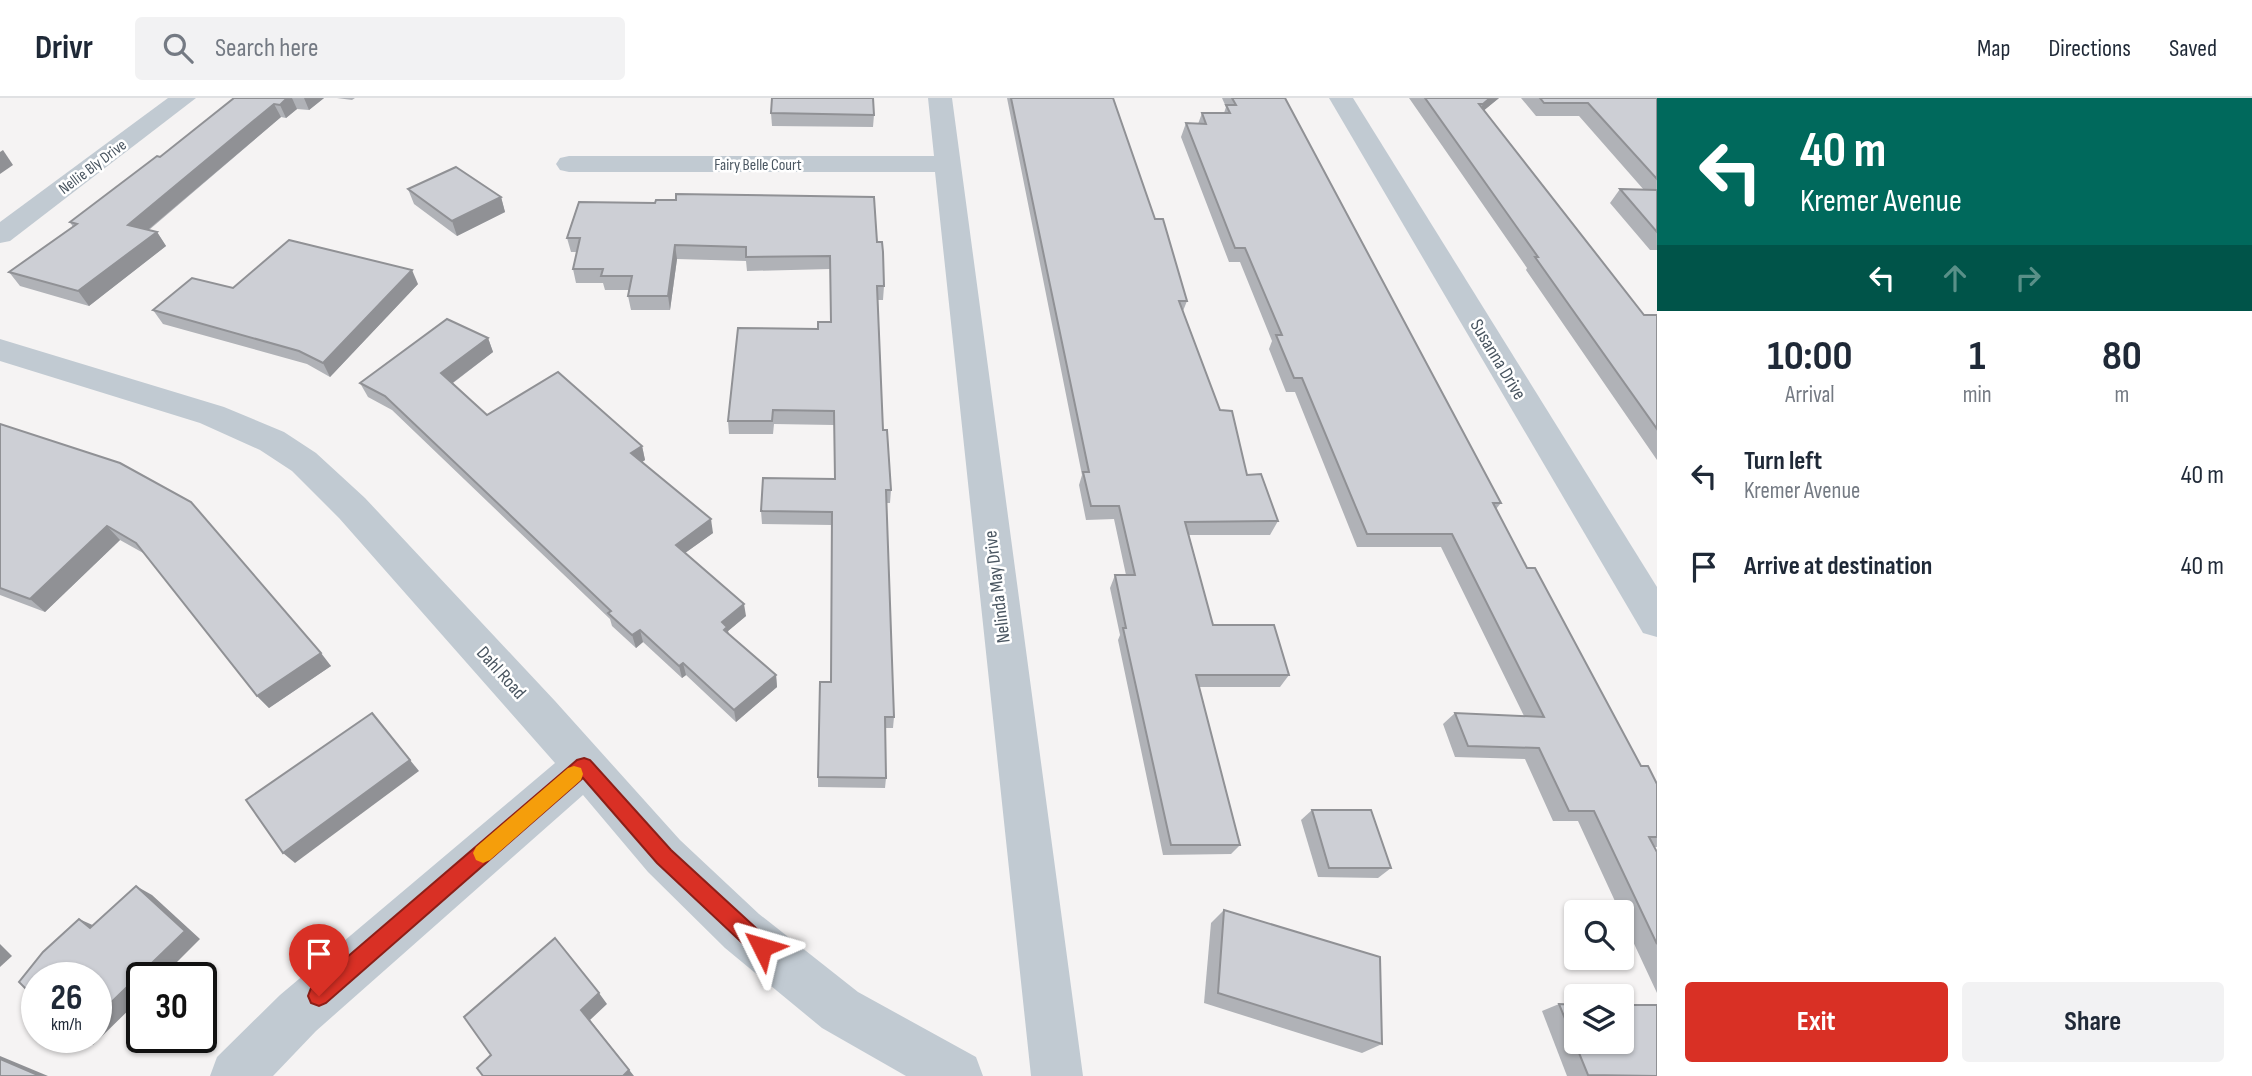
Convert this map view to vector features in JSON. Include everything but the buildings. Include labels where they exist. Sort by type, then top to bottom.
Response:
[{"type":"street","name":"Nellie Bly Drive","points":[[0,235],[184,98]]},
{"type":"street","name":"Nelinda May Drive","points":[[940,98],[1039,943],[1058,1076]]},
{"type":"street","name":"Susanna Drive","points":[[1341,98],[1657,621]]},
{"type":"street","name":"Fairy Belle Court","points":[[569,164],[946,164]]},
{"type":"street","name":"Dahl Road","points":[[0,350],[212,415],[272,441],[304,462],[361,519],[540,714],[664,856],[742,932],[840,1010],[957,1076]]},
{"type":"street","points":[[236,1076],[298,1013],[584,766]]},
{"type":"slow traffic","points":[[483,853],[574,774]]},
{"type":"route","points":[[319,996],[584,766],[664,856],[742,932],[762,947]]}]
